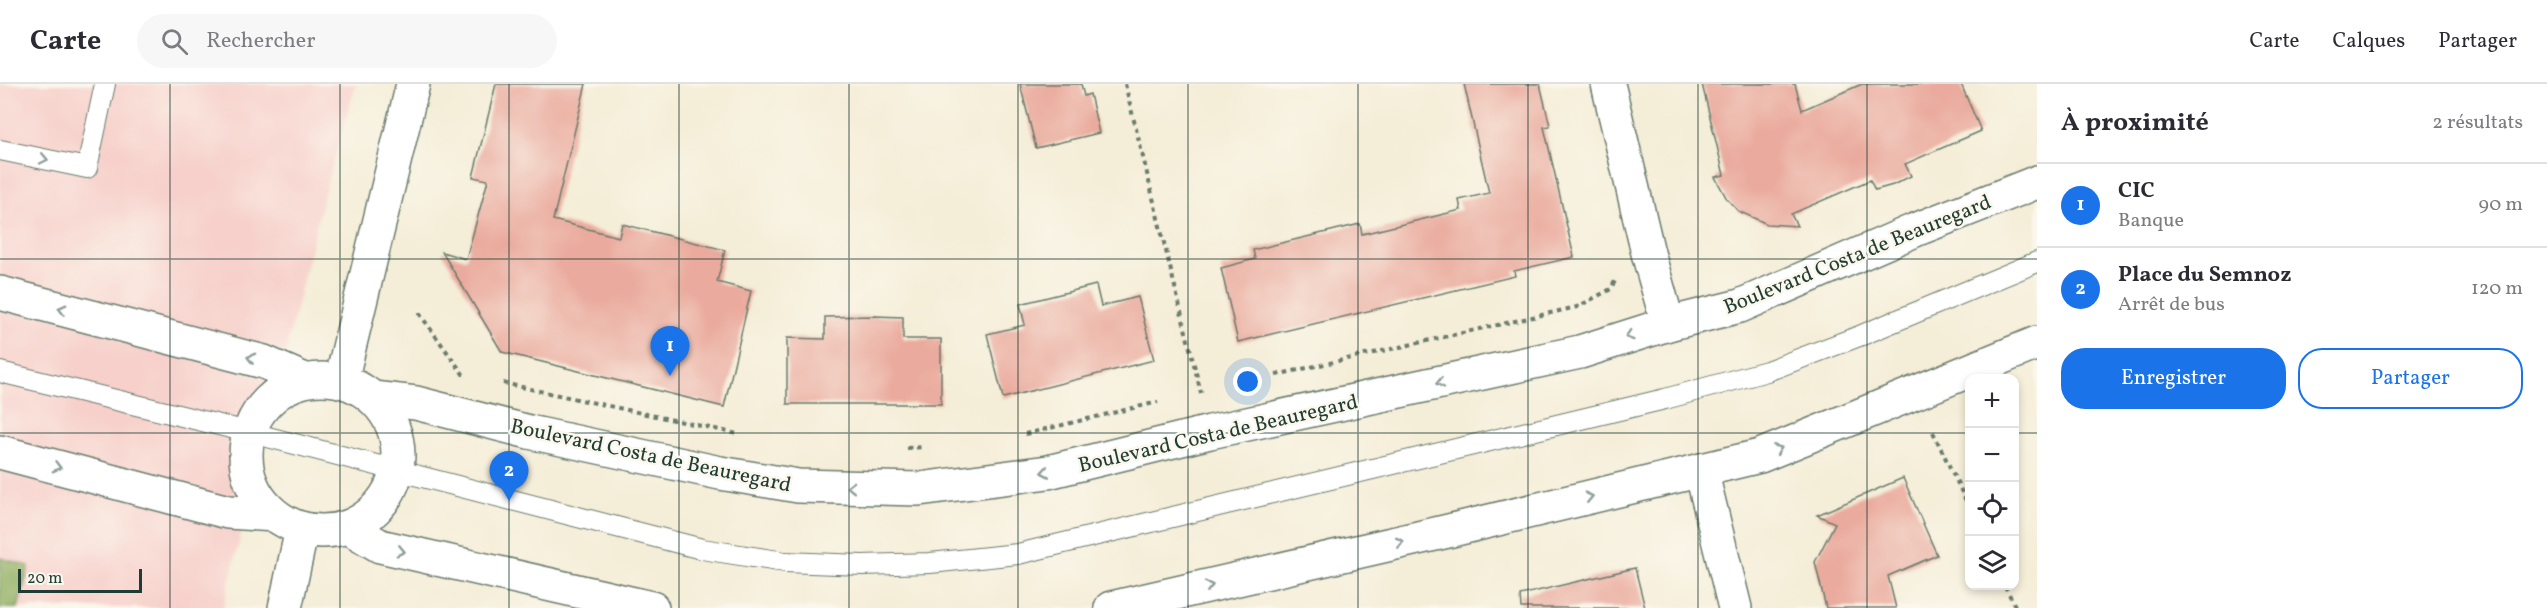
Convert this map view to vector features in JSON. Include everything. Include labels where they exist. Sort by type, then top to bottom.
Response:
[{"type":"street","points":[[341,381],[413,84]]},
{"type":"street","points":[[1608,84],[1648,253],[1668,324]]},
{"type":"street","name":"Boulevard Costa de Beauregard","points":[[373,398],[416,403],[529,432],[720,473],[798,486],[919,489],[1048,472],[1210,432],[1580,352],[1668,324],[1740,306],[1915,230],[2037,182]]},
{"type":"street","name":"Boulevard Costa de Beauregard","points":[[0,293],[264,362],[305,380]]},
{"type":"street","points":[[1112,608],[1760,456],[2037,343]]},
{"type":"street","name":"Boulevard Costa de Beauregard","points":[[0,452],[228,512],[325,531],[348,527],[370,515],[387,495],[396,472],[399,452],[386,413],[373,398],[341,381],[323,378],[305,380],[286,387],[270,399],[257,414],[248,432],[245,455],[249,478],[259,498],[288,522]]},
{"type":"street","points":[[1701,470],[1734,608]]},
{"type":"street","points":[[285,608],[288,522]]},
{"type":"street","points":[[348,527],[380,546],[652,608]]},
{"type":"lane","points":[[0,150],[87,168],[105,84]]},
{"type":"lane","points":[[0,372],[248,432],[396,472],[702,549],[786,562],[862,565],[919,563],[1018,554],[1653,402],[1767,371],[1862,335],[2037,262]]},
{"type":"path","points":[[1125,84],[1201,393]]},
{"type":"path","points":[[1269,377],[1577,307],[1611,289],[1615,280]]},
{"type":"path","points":[[419,313],[463,374],[475,377]]},
{"type":"path","points":[[498,382],[740,435]]},
{"type":"path","points":[[1189,395],[1212,390]]},
{"type":"path","points":[[1021,435],[1166,400]]},
{"type":"path","points":[[1933,432],[1965,499]]},
{"type":"path","points":[[896,448],[931,447]]},
{"type":"path","points":[[2008,590],[2016,608]]},
{"type":"shaded area","points":[[0,84],[356,84],[323,198],[223,608],[0,608]]},
{"type":"green space","points":[[0,558],[29,566],[18,608],[0,608]]},
{"type":"building","points":[[496,84],[586,84],[553,220],[619,237],[622,224],[725,250],[717,282],[751,291],[724,407],[502,352],[442,252],[466,259],[488,180],[473,177]]},
{"type":"building","points":[[1020,84],[1081,84],[1084,96],[1090,94],[1099,133],[1036,148]]},
{"type":"building","points":[[1464,84],[1540,84],[1550,126],[1544,127],[1574,257],[1514,271],[1515,276],[1238,342],[1221,268],[1255,259],[1253,250],[1360,224],[1362,234],[1461,210],[1459,200],[1489,193]]},
{"type":"building","points":[[1702,84],[1795,84],[1802,110],[1862,84],[1961,84],[1981,131],[1905,164],[1911,176],[1893,185],[1875,190],[1870,180],[1791,214],[1797,226],[1767,224],[1738,211],[1727,199],[1715,177],[1724,175]]},
{"type":"building","points":[[1096,285],[1101,306],[1138,297],[1154,360],[1003,398],[987,334],[1025,325],[1020,304]]},
{"type":"building","points":[[825,317],[903,317],[903,339],[941,339],[941,404],[787,404],[787,338],[825,339]]},
{"type":"building","points":[[1903,478],[1937,555],[1888,576],[1896,608],[1826,608],[1815,562],[1835,523],[1817,515]]},
{"type":"building","points":[[1635,568],[1645,608],[1521,608],[1520,595]]},
{"type":"place","name":"CIC","points":[[670,376]]},
{"type":"place","name":"Place du Semnoz","points":[[509,501]]}]
